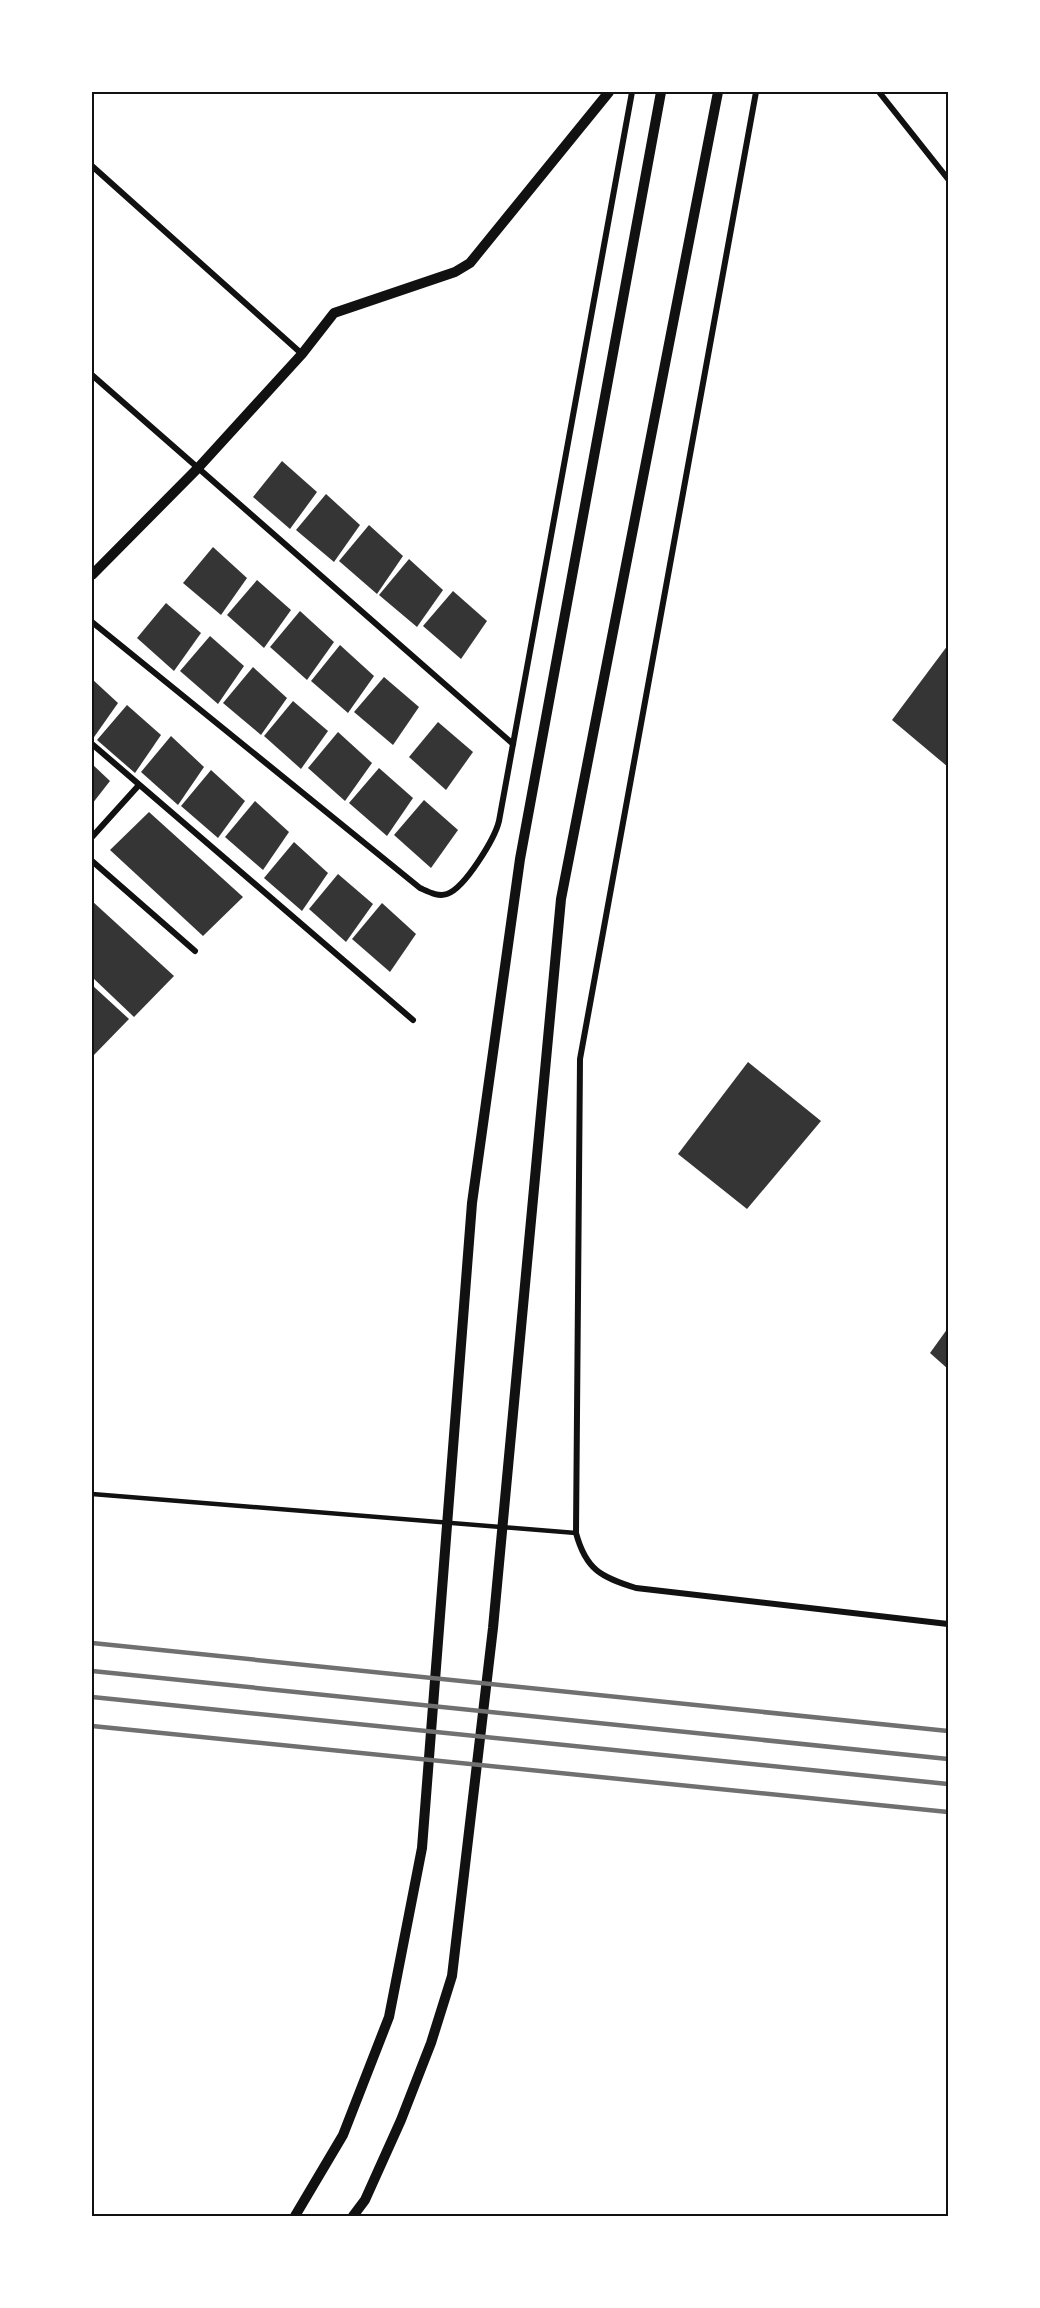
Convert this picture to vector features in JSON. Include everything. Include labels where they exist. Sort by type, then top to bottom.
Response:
[{"type":"street","points":[[93,572],[198,468],[302,354],[334,313],[455,272],[470,263],[609,92]]},
{"type":"street","points":[[92,622],[420,888],[435,894],[448,894],[459,886],[497,832],[632,92]]},
{"type":"street","points":[[295,2217],[343,2135],[389,2017],[422,1848],[472,1203],[520,859],[661,92]]},
{"type":"street","points":[[353,2217],[365,2200],[401,2120],[431,2043],[452,1976],[493,1628],[561,899],[718,92]]},
{"type":"street","points":[[756,92],[580,1059],[576,1533],[581,1554],[595,1570],[612,1581],[636,1588],[948,1624]]},
{"type":"street","points":[[879,92],[948,178]]},
{"type":"street","points":[[92,166],[302,354]]},
{"type":"street","points":[[92,375],[513,744]]},
{"type":"street","points":[[92,744],[413,1020]]},
{"type":"street","points":[[92,837],[139,785]]},
{"type":"street","points":[[92,861],[195,951]]},
{"type":"lane","points":[[92,1494],[576,1533]]},
{"type":"building","points":[[282,461],[317,492],[290,529],[253,497]]},
{"type":"building","points":[[326,494],[360,525],[334,562],[296,530]]},
{"type":"building","points":[[369,525],[403,556],[377,594],[339,561]]},
{"type":"building","points":[[213,547],[247,578],[221,615],[183,583]]},
{"type":"building","points":[[409,559],[443,590],[417,627],[379,595]]},
{"type":"building","points":[[257,580],[291,610],[264,648],[227,615]]},
{"type":"building","points":[[453,591],[487,621],[461,659],[423,626]]},
{"type":"building","points":[[166,603],[201,633],[174,671],[137,638]]},
{"type":"building","points":[[300,611],[334,642],[307,680],[270,647]]},
{"type":"building","points":[[210,636],[244,666],[218,704],[180,671]]},
{"type":"building","points":[[340,645],[374,676],[348,713],[311,681]]},
{"type":"building","points":[[948,645],[948,767],[892,720]]},
{"type":"building","points":[[253,667],[287,698],[261,735],[223,703]]},
{"type":"building","points":[[384,677],[419,707],[393,745],[354,712]]},
{"type":"building","points":[[92,679],[118,703],[92,740]]},
{"type":"building","points":[[293,701],[328,731],[301,769],[264,736]]},
{"type":"building","points":[[127,705],[161,735],[135,773],[97,740]]},
{"type":"building","points":[[438,722],[473,752],[446,790],[409,757]]},
{"type":"building","points":[[338,732],[372,763],[345,801],[308,768]]},
{"type":"building","points":[[171,736],[204,767],[178,805],[141,772]]},
{"type":"building","points":[[92,764],[110,781],[92,804]]},
{"type":"building","points":[[379,768],[413,798],[387,836],[349,803]]},
{"type":"building","points":[[211,770],[245,801],[218,838],[181,806]]},
{"type":"building","points":[[424,800],[458,830],[431,868],[394,835]]},
{"type":"building","points":[[255,801],[289,832],[263,870],[225,837]]},
{"type":"building","points":[[149,812],[243,897],[203,936],[110,850]]},
{"type":"building","points":[[294,842],[328,873],[302,911],[264,878]]},
{"type":"building","points":[[338,874],[373,904],[346,942],[309,909]]},
{"type":"building","points":[[92,901],[174,976],[134,1017],[92,977]]},
{"type":"building","points":[[382,903],[416,934],[390,972],[352,939]]},
{"type":"building","points":[[92,985],[129,1019],[92,1057]]},
{"type":"building","points":[[748,1062],[821,1121],[747,1209],[678,1154]]},
{"type":"building","points":[[948,1328],[948,1369],[930,1353]]},
{"type":"railway","points":[[92,1643],[948,1731]]},
{"type":"railway","points":[[92,1671],[948,1759]]},
{"type":"railway","points":[[92,1697],[948,1784]]},
{"type":"railway","points":[[92,1726],[948,1812]]}]
